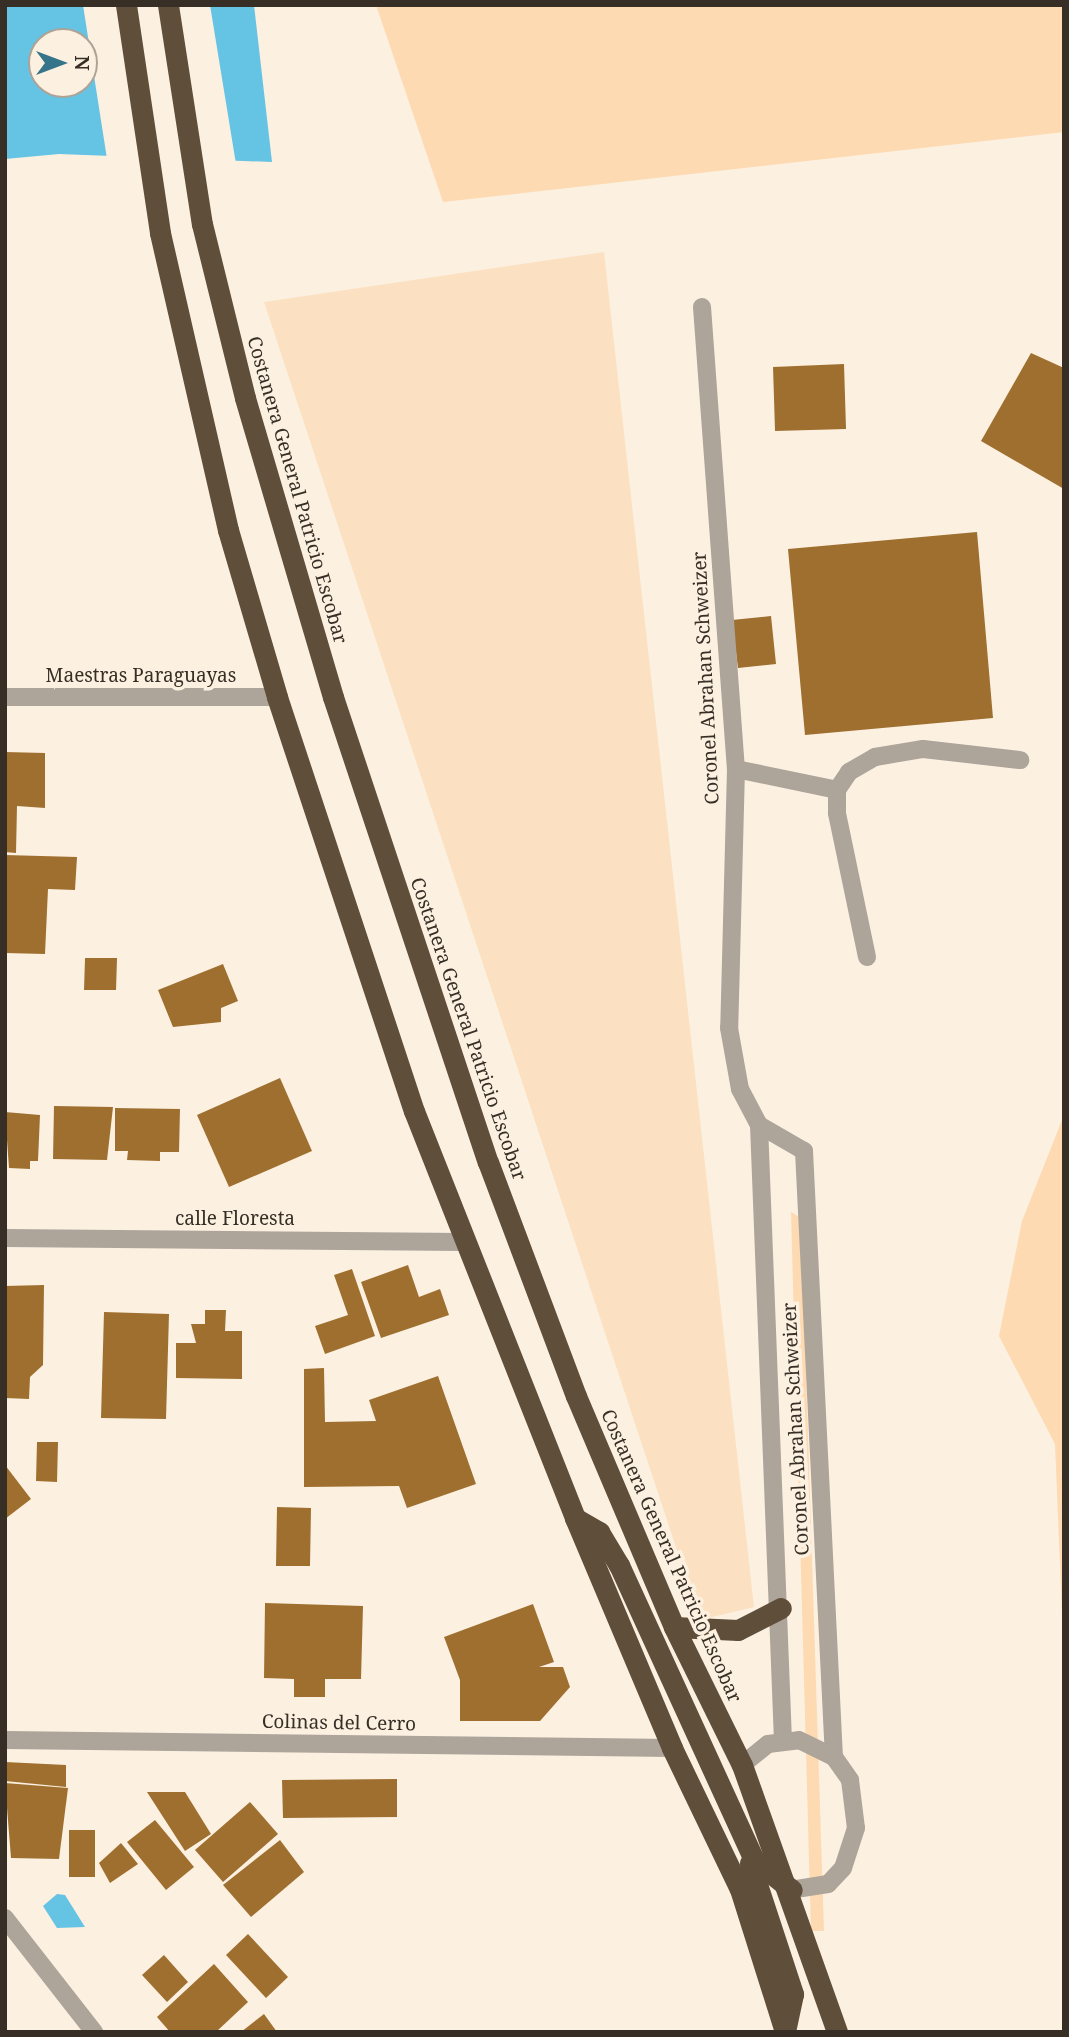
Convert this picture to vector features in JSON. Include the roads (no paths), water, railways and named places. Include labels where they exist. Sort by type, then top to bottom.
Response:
[{"type":"highway","points":[[126,5],[160,233],[228,530],[277,697],[414,1111],[575,1518],[672,1748],[740,1889],[785,2031]]},
{"type":"highway","name":"Costanera General Patricio Escobar","points":[[168,5],[202,224],[245,398],[333,696],[488,1162],[674,1627],[742,1765],[792,1891],[837,2032]]},
{"type":"highway","points":[[575,1518],[599,1532],[619,1565],[740,1834],[793,1994],[785,2031]]},
{"type":"highway","points":[[674,1627],[738,1630],[781,1608]]},
{"type":"highway","points":[[742,1765],[740,1834],[769,1878],[792,1891]]},
{"type":"street","name":"Coronel Abrahan Schweizer","points":[[702,307],[736,769],[729,1028],[740,1088],[758,1125],[781,1608],[783,1740]]},
{"type":"street","name":"Maestras Paraguayas","points":[[5,697],[277,697]]},
{"type":"street","points":[[867,957],[837,790],[849,772],[875,757],[923,749],[1020,760]]},
{"type":"street","points":[[736,769],[837,790]]},
{"type":"street","name":"Coronel Abrahan Schweizer","points":[[758,1125],[804,1151],[834,1757]]},
{"type":"street","name":"calle Floresta","points":[[5,1238],[464,1242]]},
{"type":"street","name":"Colinas del Cerro","points":[[5,1740],[672,1748]]},
{"type":"street","points":[[742,1765],[753,1752],[783,1740],[834,1757],[855,1797],[852,1845],[828,1884],[792,1891]]},
{"type":"street","points":[[5,1918],[94,2032]]},
{"type":"water","points":[[5,5],[254,5],[272,162],[59,154],[5,159]]},
{"type":"water","points":[[57,1894],[65,1895],[85,1927],[57,1928],[43,1906]]}]
